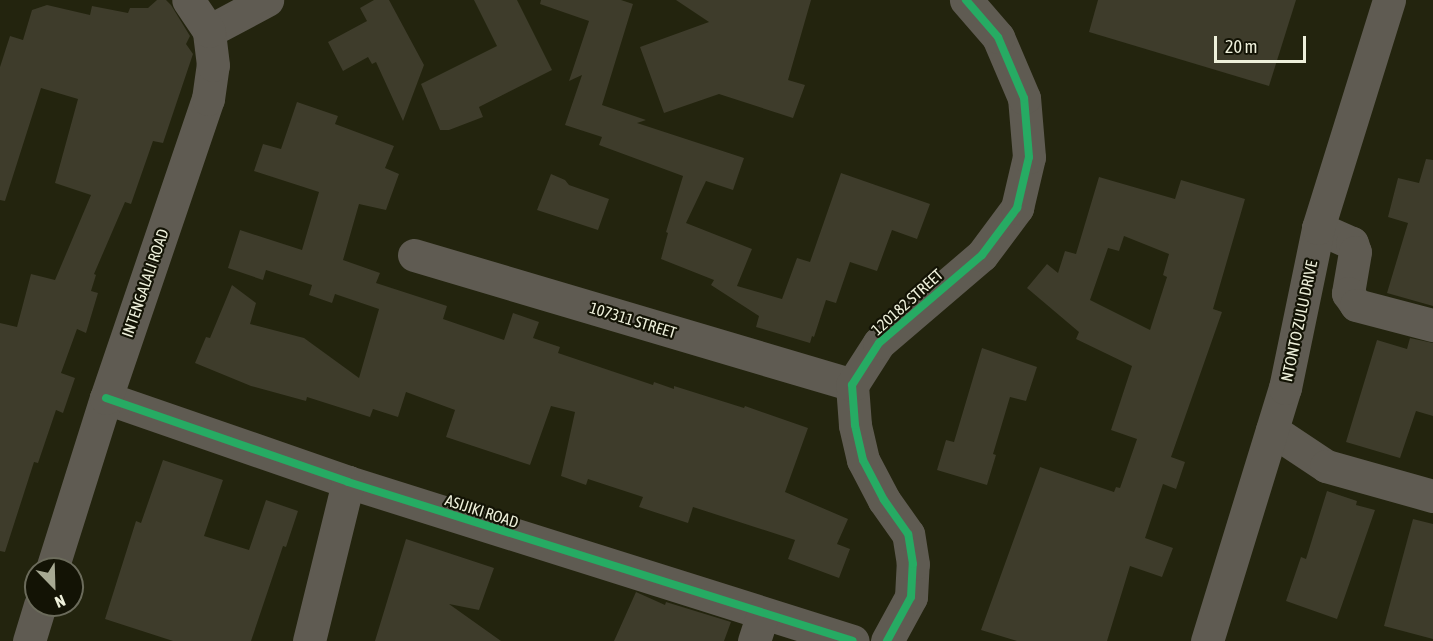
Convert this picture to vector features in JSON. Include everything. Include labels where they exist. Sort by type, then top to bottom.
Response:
[{"type":"street","name":"INTENGALALI ROAD","points":[[56,557],[106,398],[208,99],[213,65],[209,31],[188,0]]},
{"type":"street","points":[[209,31],[267,0]]},
{"type":"street","name":"120182 STREET","points":[[852,385],[879,343],[982,255],[1017,208],[1029,157],[1024,98],[998,37],[966,0]]},
{"type":"street","name":"NTONTO ZULU DRIVE","points":[[1207,641],[1285,388],[1318,228],[1389,0]]},
{"type":"street","points":[[1318,228],[1352,243],[1355,252],[1348,293],[1356,305],[1433,325]]},
{"type":"street","name":"107311 STREET","points":[[414,255],[852,385]]},
{"type":"street","points":[[852,385],[855,425],[863,460],[884,500],[908,534],[913,564],[911,597],[887,641]]},
{"type":"street","name":"ASIJIKI ROAD","points":[[106,398],[758,627],[853,641]]},
{"type":"street","points":[[1272,430],[1326,466],[1433,496]]},
{"type":"street","points":[[309,641],[348,482]]},
{"type":"street","points":[[29,641],[36,617]]},
{"type":"building","points":[[157,0],[166,0],[171,5],[190,36],[186,44],[193,54],[163,143],[153,141],[131,204],[125,202],[94,274],[96,275],[91,291],[98,293],[86,333],[77,329],[61,373],[75,378],[63,413],[56,410],[38,463],[34,462],[5,552],[0,551],[0,323],[17,327],[31,274],[55,280],[91,195],[55,183],[78,99],[41,88],[5,201],[0,200],[0,67],[10,36],[23,40],[32,10],[47,5],[90,15],[92,6],[128,13],[130,8],[148,8]]},
{"type":"building","points":[[374,0],[389,0],[424,65],[403,121],[376,62],[372,64],[368,57],[343,71],[328,42],[367,21],[360,8]]},
{"type":"building","points":[[474,0],[517,0],[552,70],[479,107],[483,117],[449,130],[440,130],[421,84],[497,46]]},
{"type":"building","points":[[541,0],[621,0],[633,4],[602,105],[646,120],[637,123],[744,158],[733,190],[706,181],[686,223],[752,249],[737,286],[782,299],[797,258],[810,262],[841,173],[930,204],[917,239],[892,230],[877,271],[850,262],[836,303],[826,300],[810,343],[756,327],[759,316],[711,285],[714,280],[661,259],[668,233],[666,232],[683,176],[599,145],[602,137],[565,125],[582,75],[569,81],[589,21],[540,4]]},
{"type":"building","points":[[676,0],[811,0],[788,80],[805,85],[793,118],[719,94],[664,113],[640,47],[709,22]]},
{"type":"building","points":[[1098,0],[1296,0],[1269,86],[1089,32]]},
{"type":"building","points":[[297,102],[338,116],[335,124],[394,146],[385,168],[399,174],[386,210],[359,204],[343,260],[380,273],[376,283],[447,306],[443,319],[504,340],[513,313],[539,322],[533,338],[560,347],[558,353],[653,385],[654,382],[674,389],[674,386],[744,408],[745,406],[808,428],[785,492],[848,519],[837,544],[850,549],[839,578],[788,559],[795,540],[693,507],[688,523],[639,507],[643,497],[588,479],[586,485],[561,476],[575,412],[551,406],[530,465],[446,437],[455,410],[406,392],[398,417],[373,409],[370,417],[307,397],[306,401],[251,386],[195,363],[206,337],[210,338],[232,285],[256,303],[250,324],[304,338],[359,378],[379,309],[335,294],[332,303],[309,295],[312,285],[266,270],[263,280],[228,268],[240,230],[302,250],[319,192],[254,171],[263,144],[281,149]]},
{"type":"building","points":[[1426,159],[1433,160],[1433,306],[1387,293],[1408,223],[1388,217],[1398,178],[1419,183]]},
{"type":"building","points":[[551,174],[565,180],[569,185],[609,199],[598,230],[537,210]]},
{"type":"building","points":[[1099,177],[1175,199],[1181,180],[1245,199],[1213,309],[1222,312],[1171,457],[1185,462],[1176,489],[1163,484],[1145,538],[1173,548],[1162,577],[1130,566],[1107,641],[1017,641],[981,630],[1040,467],[1114,492],[1116,487],[1120,488],[1137,439],[1111,430],[1132,366],[1076,339],[1079,332],[1027,288],[1047,264],[1058,273],[1065,251],[1076,254]],"holes":[[[1124,236],[1169,254],[1163,275],[1167,277],[1150,330],[1090,300],[1108,248],[1119,251]]]},
{"type":"building","points":[[1410,338],[1433,343],[1433,416],[1416,411],[1400,458],[1346,442],[1377,340],[1407,349]]},
{"type":"building","points":[[982,348],[1037,367],[1026,401],[1010,397],[993,454],[996,455],[987,485],[937,470],[946,440],[954,442]]},
{"type":"building","points":[[163,460],[223,480],[204,536],[249,550],[266,500],[298,511],[286,547],[283,546],[251,641],[173,641],[105,619],[136,521],[141,523]]},
{"type":"building","points":[[1327,491],[1357,501],[1356,505],[1375,510],[1337,619],[1286,601],[1301,557],[1306,559]]},
{"type":"building","points":[[1413,519],[1433,524],[1433,639],[1384,626]]},
{"type":"building","points":[[406,539],[494,568],[479,610],[449,604],[501,641],[375,641]]},
{"type":"building","points":[[636,592],[665,605],[666,602],[731,622],[724,641],[614,641]]},
{"type":"cycle path","points":[[887,641],[911,597],[913,564],[908,534],[884,500],[863,460],[855,425],[852,385],[879,343],[982,255],[1017,208],[1029,157],[1024,98],[998,37],[966,0]]},
{"type":"cycle path","points":[[106,398],[348,482],[853,641]]}]
